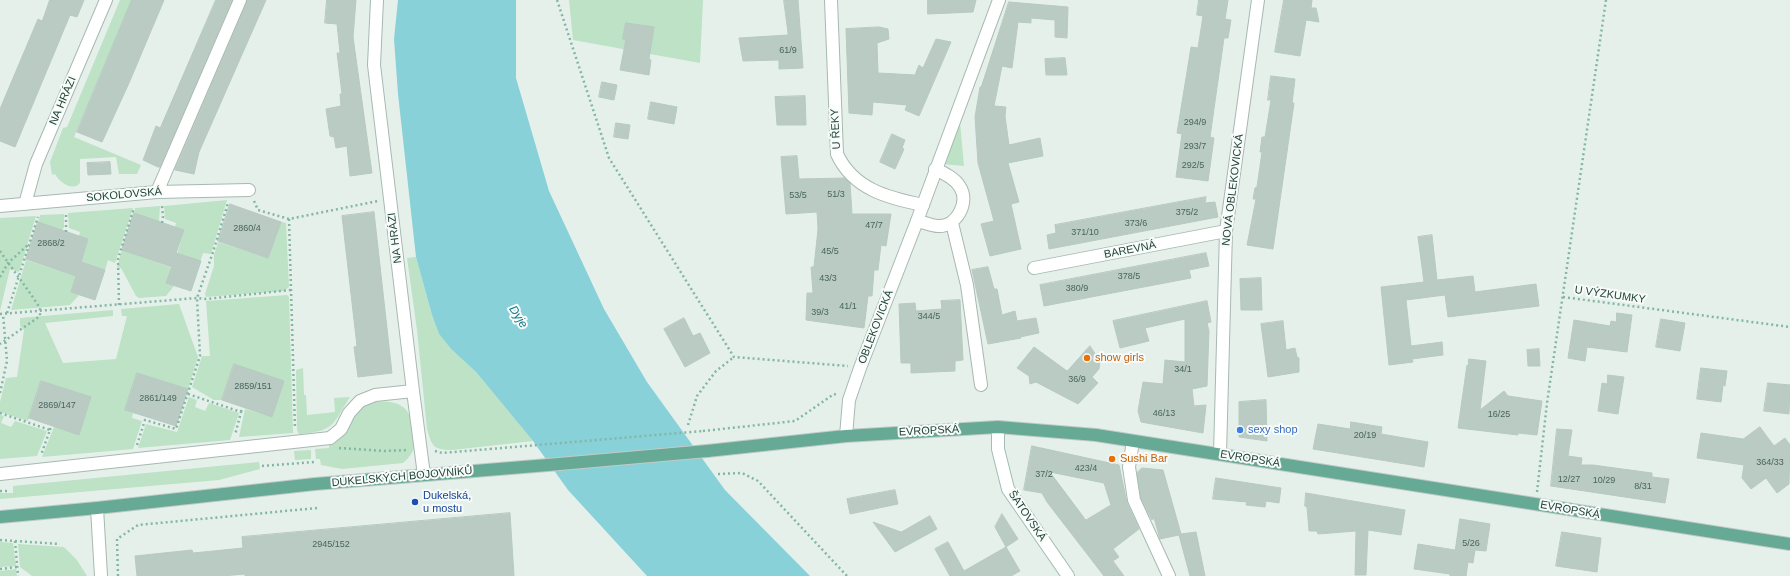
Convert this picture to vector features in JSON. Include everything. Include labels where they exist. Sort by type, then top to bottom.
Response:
[{"type":"main road","name":"EVROPSKÁ","points":[[707,451],[846,436],[998,427],[1096,435],[1790,544]]},
{"type":"main road","name":"DUKELSKÝCH BOJOVNÍKŮ","points":[[0,517],[315,484],[707,451]]},
{"type":"street","name":"NA HRÁZI","points":[[24,204],[36,164],[106,0]]},
{"type":"street","points":[[160,197],[240,0]]},
{"type":"street","name":"NA HRÁZI","points":[[377,0],[374,65],[412,391],[424,475]]},
{"type":"street","name":"U ŘEKY","points":[[831,0],[837,154],[842,166],[874,192],[898,200],[922,205]]},
{"type":"street","name":"OBLEKOVICKÁ","points":[[846,436],[849,400],[860,368],[917,221],[935,169],[999,0]]},
{"type":"street","name":"NOVÁ OBLEKOVICKÁ","points":[[1220,454],[1226,231],[1258,0]]},
{"type":"street","points":[[917,221],[939,226],[952,223],[958,217],[963,202],[961,188],[949,176],[935,169]]},
{"type":"street","name":"SOKOLOVSKÁ","points":[[0,206],[160,197],[249,190]]},
{"type":"street","points":[[952,223],[967,285],[981,385]]},
{"type":"street","name":"BAREVNÁ","points":[[1034,268],[1226,231]]},
{"type":"street","points":[[0,474],[330,438],[341,429],[349,413],[360,401],[375,395],[412,391]]},
{"type":"street","name":"ŠATOVSKÁ","points":[[998,427],[998,449],[1008,489],[1068,576]]},
{"type":"street","points":[[1133,441],[1129,467],[1134,500],[1169,576]]},
{"type":"street","points":[[97,508],[101,576]]},
{"type":"path","points":[[557,0],[609,158],[734,357]]},
{"type":"path","points":[[1564,297],[1606,0]]},
{"type":"path","points":[[249,190],[258,210],[289,220],[390,199]]},
{"type":"path","points":[[160,197],[163,217],[162,223]]},
{"type":"path","points":[[136,450],[145,418],[176,429],[200,356],[197,298],[230,197]]},
{"type":"path","points":[[119,305],[118,259],[134,205]]},
{"type":"path","points":[[66,210],[66,232]]},
{"type":"path","points":[[7,314],[39,212]]},
{"type":"path","points":[[289,220],[296,437]]},
{"type":"path","points":[[0,277],[8,263],[29,244]]},
{"type":"path","points":[[0,251],[10,269],[19,277],[40,308],[40,316],[0,344]]},
{"type":"path","points":[[0,392],[7,360],[1,314],[197,298],[206,299],[291,290]]},
{"type":"path","name":"U VÝZKUMKY","points":[[1535,504],[1547,403],[1564,297],[1790,327]]},
{"type":"path","points":[[688,424],[697,396],[716,371],[734,357],[860,368]]},
{"type":"path","points":[[188,394],[241,412]]},
{"type":"path","points":[[332,448],[385,451],[421,449],[442,453],[703,431],[794,421],[834,394],[849,400]]},
{"type":"path","points":[[234,442],[242,407]]},
{"type":"path","points":[[0,413],[50,430]]},
{"type":"path","points":[[39,459],[51,425]]},
{"type":"path","points":[[262,466],[314,462]]},
{"type":"path","points":[[718,474],[742,473],[758,481],[847,576]]},
{"type":"path","points":[[0,491],[10,491]]},
{"type":"path","points":[[118,576],[116,539],[138,525],[318,508]]},
{"type":"path","points":[[0,540],[60,544]]},
{"type":"path","points":[[15,541],[18,576]]},
{"type":"path","points":[[0,569],[18,567]]},
{"type":"green space","points":[[120,0],[133,0],[74,137],[141,165],[137,174],[119,174],[116,157],[80,159],[80,183],[74,187],[66,185],[55,174],[52,175],[50,162],[63,128],[67,127]]},
{"type":"green space","points":[[569,0],[703,0],[700,63],[573,40]]},
{"type":"green space","points":[[960,122],[964,166],[942,164]]},
{"type":"green space","points":[[227,200],[211,254],[203,253],[200,262],[177,254],[184,230],[175,227],[176,223],[165,219],[164,206]]},
{"type":"green space","points":[[160,206],[159,222],[134,214],[135,208]]},
{"type":"green space","points":[[133,208],[115,263],[108,260],[105,270],[81,262],[88,239],[79,236],[80,232],[69,228],[68,213]]},
{"type":"green space","points":[[64,214],[64,227],[62,231],[38,223],[40,215]]},
{"type":"green space","points":[[36,216],[19,272],[10,269],[0,311],[0,218]]},
{"type":"green space","points":[[274,220],[286,223],[289,287],[284,291],[206,297],[205,294],[214,266],[214,255],[218,242],[268,258],[280,222]]},
{"type":"green space","points":[[122,250],[172,268],[166,283],[174,286],[166,296],[139,298],[136,296],[121,268],[117,267]]},
{"type":"green space","points":[[416,257],[432,315],[439,334],[451,349],[476,372],[533,441],[452,450],[437,448],[432,443],[427,429],[417,330],[407,258]]},
{"type":"green space","points":[[26,260],[76,276],[71,292],[79,295],[70,305],[11,310]]},
{"type":"green space","points":[[287,295],[289,297],[293,433],[239,437],[245,409],[272,417],[283,381],[233,365],[222,400],[214,400],[192,387],[202,356],[210,356],[206,301]]},
{"type":"green space","points":[[179,304],[198,357],[188,389],[137,373],[125,410],[133,413],[132,418],[142,421],[133,449],[42,457],[54,427],[79,434],[91,398],[41,381],[28,421],[0,412],[0,402],[6,378],[17,377],[24,330],[20,326],[20,318],[113,310],[113,316],[45,323],[63,363],[116,359],[127,316],[122,316],[121,309]]},
{"type":"green space","points":[[303,368],[304,395],[306,395],[307,415],[335,412],[334,398],[350,397],[331,425],[320,431],[299,434],[297,430],[296,370]]},
{"type":"green space","points":[[189,397],[197,400],[195,407],[205,411],[209,403],[239,413],[230,440],[138,448],[146,424],[177,432]]},
{"type":"green space","points":[[369,401],[396,403],[406,410],[413,426],[415,438],[414,448],[410,456],[403,463],[342,469],[321,465],[320,459],[316,459],[315,449],[329,448],[329,444],[342,435],[350,425],[358,409]]},
{"type":"green space","points":[[0,415],[4,416],[1,423],[11,427],[15,421],[47,431],[37,456],[0,459]]},
{"type":"green space","points":[[311,450],[311,459],[295,460],[294,451]]},
{"type":"green space","points":[[259,462],[260,469],[219,480],[0,499],[0,493],[13,493],[13,486]]},
{"type":"green space","points":[[0,542],[13,543],[16,566],[0,567]]},
{"type":"green space","points":[[18,544],[64,547],[77,560],[87,576],[32,576],[20,567]]},
{"type":"green space","points":[[16,569],[17,576],[0,576],[0,571]]},
{"type":"water","name":"Dyje","points":[[398,0],[516,0],[516,78],[549,191],[604,309],[647,382],[725,490],[810,576],[647,576],[568,490],[533,441],[476,372],[451,349],[439,334],[432,315],[416,257],[398,94],[394,39]]},
{"type":"building","points":[[50,0],[84,0],[77,17],[70,15],[15,147],[0,141],[0,109],[38,19],[42,21]]},
{"type":"building","points":[[132,0],[164,0],[102,142],[77,132]]},
{"type":"building","points":[[216,0],[232,0],[160,167],[158,167],[143,160],[156,126],[160,128]]},
{"type":"building","points":[[247,0],[266,0],[199,152],[194,174],[175,170]]},
{"type":"building","points":[[327,0],[356,0],[353,37],[372,173],[350,176],[347,146],[336,148],[334,137],[330,136],[326,109],[341,106],[340,94],[342,94],[337,53],[340,53],[337,24],[325,23]]},
{"type":"building","points":[[784,0],[798,0],[803,68],[779,69],[779,60],[743,61],[739,38],[788,35]]},
{"type":"building","points":[[928,0],[976,0],[973,12],[928,14]]},
{"type":"building","points":[[1199,0],[1228,0],[1225,19],[1231,20],[1228,38],[1224,38],[1210,137],[1214,138],[1208,181],[1176,177],[1182,134],[1177,133],[1191,47],[1198,48],[1203,16],[1197,15]]},
{"type":"building","points":[[1284,0],[1312,0],[1311,8],[1316,8],[1319,22],[1306,20],[1300,56],[1275,52]]},
{"type":"building","points":[[1009,2],[1068,7],[1067,38],[1055,37],[1055,20],[1031,18],[1031,23],[1018,22],[1012,68],[1002,66],[994,106],[1006,107],[1005,116],[1009,145],[1040,138],[1043,156],[1008,163],[1019,202],[1011,204],[1021,249],[990,256],[981,224],[994,221],[978,163],[975,117],[980,87]]},
{"type":"building","points":[[626,23],[654,27],[649,59],[651,60],[649,75],[620,70],[626,39],[623,39]]},
{"type":"building","points":[[879,27],[888,29],[889,39],[877,43],[878,73],[915,75],[919,65],[923,68],[936,39],[951,42],[919,116],[905,110],[907,105],[873,102],[872,115],[849,113],[846,29]]},
{"type":"building","points":[[1065,58],[1067,75],[1046,75],[1045,59]]},
{"type":"building","points":[[1271,76],[1295,79],[1292,103],[1294,103],[1273,249],[1247,245],[1256,199],[1253,199],[1255,188],[1257,187],[1262,152],[1260,152],[1262,137],[1265,137],[1271,100],[1268,100]]},
{"type":"building","points":[[602,82],[617,85],[614,100],[599,97]]},
{"type":"building","points":[[805,96],[806,125],[777,125],[775,97]]},
{"type":"building","points":[[651,102],[677,107],[674,124],[648,119]]},
{"type":"building","points":[[616,123],[630,125],[628,139],[614,137]]},
{"type":"building","points":[[892,134],[905,140],[902,148],[904,149],[895,169],[880,162]]},
{"type":"building","points":[[797,156],[799,179],[845,178],[850,183],[852,214],[891,214],[886,246],[881,245],[878,270],[874,270],[872,296],[868,296],[864,328],[806,320],[807,293],[813,293],[811,267],[814,267],[818,229],[817,212],[786,214],[781,157]]},
{"type":"building","points":[[110,162],[111,174],[88,175],[87,163]]},
{"type":"building","points":[[1206,197],[1205,203],[1215,202],[1218,217],[1049,249],[1047,235],[1056,233],[1055,225]]},
{"type":"building","points":[[230,204],[281,222],[268,258],[218,241]]},
{"type":"building","points":[[374,212],[392,373],[358,377],[354,347],[357,346],[342,216]]},
{"type":"building","points":[[134,213],[184,230],[176,253],[201,261],[191,291],[166,283],[172,267],[122,250]]},
{"type":"building","points":[[38,222],[88,239],[81,262],[105,270],[95,300],[71,292],[76,276],[26,259]]},
{"type":"building","points":[[1432,235],[1437,280],[1473,276],[1475,292],[1536,284],[1539,306],[1448,317],[1445,295],[1406,300],[1411,346],[1442,342],[1443,355],[1412,359],[1413,362],[1389,365],[1381,287],[1424,282],[1418,237]]},
{"type":"building","points":[[1206,253],[1209,266],[1189,270],[1191,278],[1044,306],[1040,285]]},
{"type":"building","points":[[988,267],[994,289],[997,289],[1002,315],[1015,311],[1017,321],[1036,318],[1039,333],[988,344],[972,270]]},
{"type":"building","points":[[1261,278],[1262,310],[1241,310],[1240,279]]},
{"type":"building","points":[[960,300],[963,360],[955,361],[955,371],[911,373],[911,363],[901,363],[899,304],[915,303],[916,311],[942,309],[941,301]]},
{"type":"building","points":[[1207,301],[1211,322],[1207,323],[1209,331],[1207,386],[1192,389],[1194,406],[1206,405],[1203,433],[1141,422],[1138,411],[1143,382],[1163,384],[1165,360],[1185,362],[1185,319],[1145,328],[1149,341],[1120,348],[1113,321]]},
{"type":"building","points":[[1617,313],[1632,315],[1627,352],[1587,347],[1585,361],[1568,358],[1574,320],[1610,326],[1611,321],[1616,322]]},
{"type":"building","points":[[684,318],[693,336],[700,333],[710,353],[685,367],[664,329]]},
{"type":"building","points":[[1661,319],[1685,323],[1680,351],[1656,347]]},
{"type":"building","points":[[1283,321],[1286,350],[1295,348],[1297,357],[1299,358],[1299,372],[1268,377],[1261,324]]},
{"type":"building","points":[[1090,346],[1100,361],[1099,369],[1092,377],[1098,383],[1078,404],[1036,382],[1030,384],[1029,376],[1017,368],[1034,347],[1067,371]]},
{"type":"building","points":[[1539,349],[1540,366],[1528,366],[1527,350]]},
{"type":"building","points":[[1469,359],[1486,361],[1480,410],[1504,391],[1508,396],[1542,401],[1537,435],[1518,433],[1518,435],[1458,428]]},
{"type":"building","points":[[234,364],[284,381],[272,417],[222,400]]},
{"type":"building","points":[[1701,368],[1727,371],[1725,386],[1723,385],[1721,402],[1697,399]]},
{"type":"building","points":[[137,373],[188,389],[176,426],[125,410]]},
{"type":"building","points":[[1608,375],[1624,377],[1618,414],[1598,411],[1602,383],[1607,384]]},
{"type":"building","points":[[41,381],[91,397],[79,435],[29,418]]},
{"type":"building","points":[[1768,383],[1790,385],[1789,414],[1764,411]]},
{"type":"building","points":[[1266,400],[1267,441],[1239,437],[1239,402]]},
{"type":"building","points":[[1351,422],[1382,427],[1381,434],[1428,442],[1424,467],[1313,449],[1318,424],[1350,429]]},
{"type":"building","points":[[1760,427],[1774,446],[1785,438],[1790,445],[1789,484],[1777,493],[1766,478],[1751,489],[1742,478],[1744,465],[1697,458],[1701,433],[1743,439]]},
{"type":"building","points":[[1557,429],[1572,430],[1568,456],[1582,458],[1581,465],[1593,465],[1652,473],[1652,477],[1669,479],[1665,503],[1551,486]]},
{"type":"building","points":[[1032,446],[1119,465],[1127,503],[1139,529],[1113,549],[1119,557],[1113,561],[1124,576],[1104,576],[1047,502],[1042,493],[1024,490]],"holes":[[[1050,472],[1104,483],[1111,505],[1086,520]]]},
{"type":"building","points":[[1142,468],[1163,470],[1181,534],[1196,532],[1205,576],[1190,576],[1179,535],[1160,539],[1154,518],[1152,520],[1141,498],[1137,473]]},
{"type":"building","points":[[1216,478],[1281,488],[1279,503],[1266,501],[1265,507],[1246,505],[1247,502],[1213,499]]},
{"type":"building","points":[[895,490],[898,504],[850,514],[847,499]]},
{"type":"building","points":[[1306,493],[1405,510],[1401,535],[1368,530],[1366,575],[1355,575],[1356,531],[1318,534],[1317,531],[1309,531],[1307,507],[1305,506]]},
{"type":"building","points":[[510,513],[514,576],[245,576],[245,574],[222,576],[137,576],[135,556],[192,550],[193,553],[243,548],[242,537]]},
{"type":"building","points":[[1002,514],[1018,539],[1006,547],[995,527]]},
{"type":"building","points":[[930,516],[937,529],[895,552],[873,522],[901,532]]},
{"type":"building","points":[[1460,519],[1490,524],[1486,551],[1475,550],[1473,563],[1468,562],[1466,576],[1450,576],[1450,574],[1414,569],[1418,544],[1455,550]]},
{"type":"building","points":[[1562,532],[1601,538],[1597,572],[1556,566]]},
{"type":"building","points":[[948,542],[964,571],[1006,547],[1020,571],[1011,576],[950,576],[935,549]]},
{"type":"place","name":"show girls","points":[[1087,358]]},
{"type":"place","name":"sexy shop","points":[[1240,430]]},
{"type":"place","name":"Sushi Bar","points":[[1112,459]]},
{"type":"place","name":"Dukelská, u mostu","points":[[415,502]]}]
